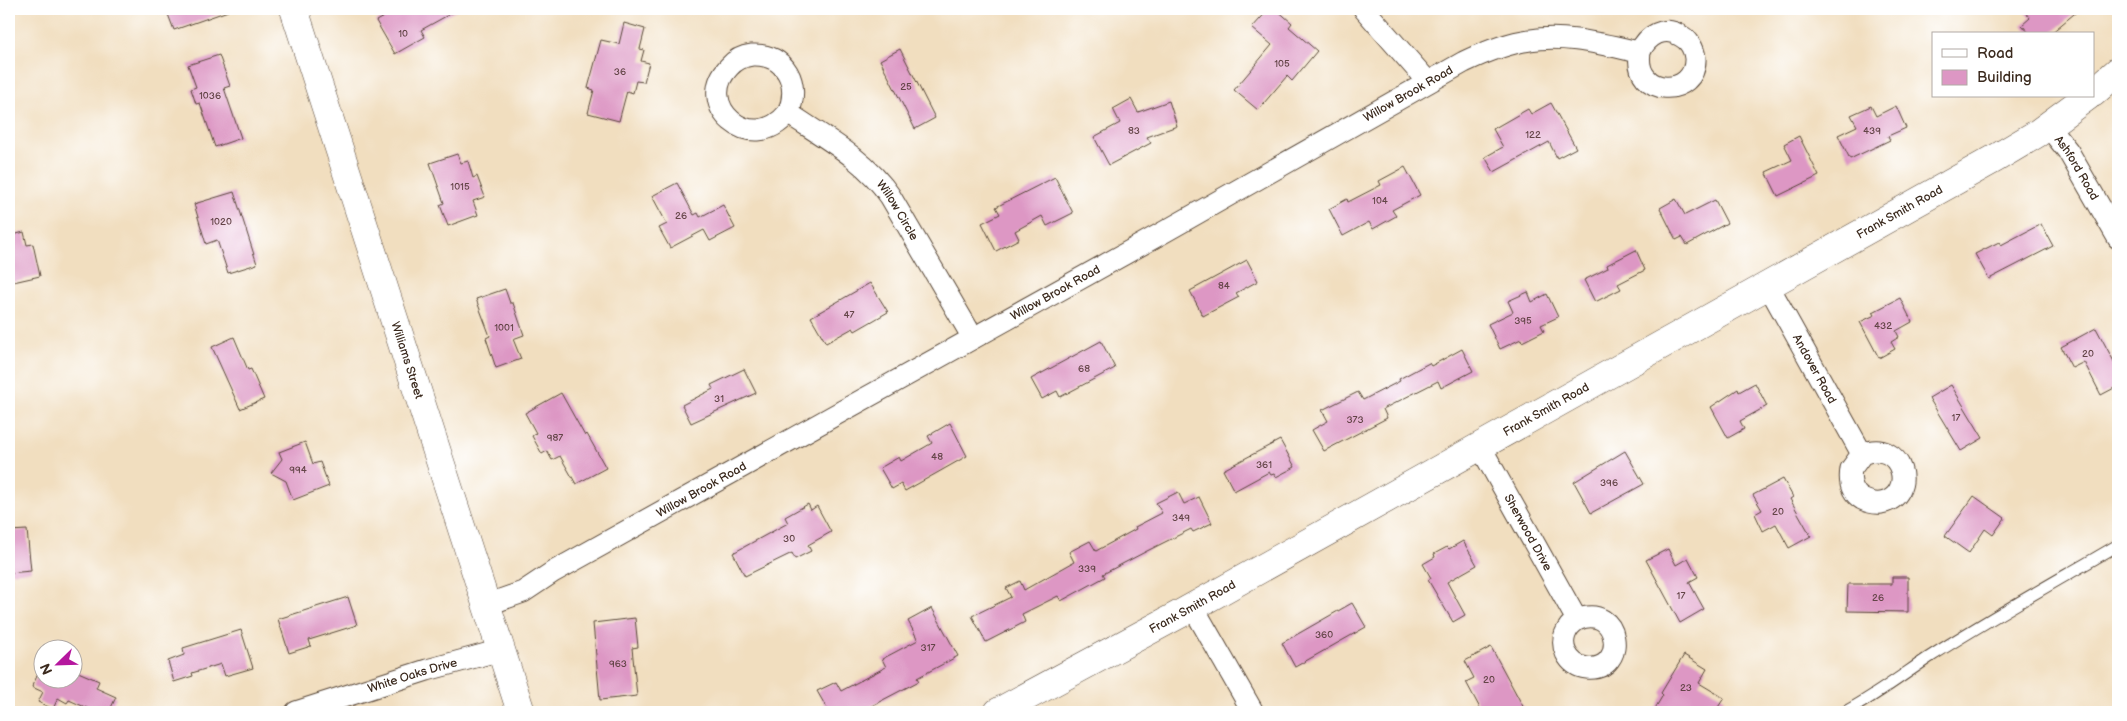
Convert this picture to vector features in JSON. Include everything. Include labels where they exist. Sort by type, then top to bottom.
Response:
[{"type":"street","name":"Williams Street","points":[[294,9],[521,712]]},
{"type":"street","points":[[1364,9],[1428,82]]},
{"type":"street","name":"Willow Brook Road","points":[[486,605],[523,592],[553,572],[1483,53],[1531,39],[1572,40],[1640,52]]},
{"type":"street","points":[[2094,92],[2118,71]]},
{"type":"street","name":"Frank Smith Road","points":[[998,712],[1193,606],[1996,158],[2048,126],[2085,98]]},
{"type":"street","name":"Willow Circle","points":[[788,113],[861,163],[880,182],[973,338]]},
{"type":"street","name":"Ashford Road","points":[[2048,126],[2068,151],[2118,238]]},
{"type":"street","name":"Andover Road","points":[[1768,285],[1862,454]]},
{"type":"street","name":"Sherwood Drive","points":[[1480,446],[1577,620]]},
{"type":"street","points":[[1193,606],[1253,712]]},
{"type":"street","name":"White Oaks Drive","points":[[296,712],[427,670],[501,650]]},
{"type":"lane","points":[[1845,712],[1874,697],[1928,659],[2007,610],[2118,545]]},
{"type":"building","points":[[166,9],[227,9],[228,11],[174,30]]},
{"type":"building","points":[[398,9],[459,9],[421,30],[425,37],[395,54],[376,21]]},
{"type":"building","points":[[1269,9],[1276,9],[1292,23],[1289,27],[1317,51],[1292,81],[1287,76],[1258,110],[1234,90],[1272,45],[1252,28]]},
{"type":"building","points":[[2022,9],[2080,9],[2052,32],[2028,32],[2022,25],[2030,18]]},
{"type":"building","points":[[624,23],[645,29],[640,49],[644,50],[641,61],[649,63],[644,82],[636,81],[633,93],[627,91],[619,121],[588,113],[594,90],[588,88],[601,40],[619,44]]},
{"type":"building","points":[[900,49],[935,118],[915,129],[880,60]]},
{"type":"building","points":[[219,55],[230,86],[224,88],[241,138],[215,147],[200,103],[196,104],[191,89],[196,87],[188,65]]},
{"type":"building","points":[[1131,99],[1138,112],[1169,101],[1177,126],[1147,137],[1151,143],[1109,165],[1094,137],[1120,123],[1113,109]]},
{"type":"building","points":[[1551,103],[1576,148],[1557,158],[1549,142],[1494,172],[1485,157],[1503,147],[1493,129],[1528,109],[1531,114]]},
{"type":"building","points":[[1871,106],[1876,116],[1896,106],[1906,128],[1888,136],[1890,140],[1850,159],[1838,135],[1857,126],[1851,115]]},
{"type":"building","points":[[1799,136],[1819,176],[1778,196],[1766,172],[1792,160],[1784,144]]},
{"type":"building","points":[[457,154],[461,163],[468,161],[473,178],[477,176],[485,197],[473,201],[478,215],[448,226],[440,205],[444,203],[430,163]]},
{"type":"building","points":[[1405,167],[1420,195],[1392,210],[1396,216],[1373,229],[1369,222],[1343,236],[1329,209],[1347,199],[1348,202],[1381,185],[1379,181]]},
{"type":"building","points":[[1055,177],[1073,213],[1047,226],[1042,216],[1015,231],[1019,239],[996,251],[982,223],[1000,214],[996,207]]},
{"type":"building","points":[[677,183],[694,215],[698,213],[700,217],[723,205],[735,228],[710,241],[704,230],[670,248],[659,228],[667,224],[652,196]]},
{"type":"building","points":[[234,192],[257,264],[228,273],[217,240],[206,244],[194,204]]},
{"type":"building","points":[[1676,199],[1685,215],[1715,200],[1727,223],[1687,245],[1682,237],[1676,240],[1660,208]]},
{"type":"building","points":[[2041,224],[2053,246],[1989,279],[1975,254],[1999,242],[2001,245]]},
{"type":"building","points":[[24,232],[27,245],[33,244],[40,276],[9,283],[9,236]]},
{"type":"building","points":[[1636,250],[1645,270],[1618,284],[1621,289],[1595,302],[1584,280],[1608,268],[1607,265]]},
{"type":"building","points":[[1247,260],[1258,281],[1236,293],[1239,297],[1203,316],[1190,291]]},
{"type":"building","points":[[870,283],[888,312],[855,331],[853,328],[826,343],[811,317]]},
{"type":"building","points":[[505,289],[510,303],[513,303],[524,335],[513,339],[521,359],[496,368],[486,338],[490,336],[476,299]]},
{"type":"building","points":[[1528,292],[1532,302],[1547,294],[1558,317],[1541,325],[1544,331],[1522,342],[1521,339],[1500,349],[1488,324],[1513,312],[1508,301]]},
{"type":"building","points":[[1900,298],[1912,322],[1896,331],[1899,337],[1891,342],[1895,349],[1879,358],[1860,322],[1875,315],[1873,312]]},
{"type":"building","points":[[2096,328],[2118,369],[2118,386],[2101,395],[2084,362],[2072,368],[2061,347]]},
{"type":"building","points":[[234,337],[248,370],[251,369],[264,399],[240,409],[212,347]]},
{"type":"building","points":[[1101,341],[1115,368],[1060,397],[1057,391],[1042,399],[1031,379]]},
{"type":"building","points":[[1462,349],[1473,371],[1441,388],[1438,381],[1383,409],[1387,418],[1324,451],[1312,430],[1328,421],[1322,410],[1358,392],[1363,400],[1400,381],[1399,379],[1429,363],[1431,366]]},
{"type":"building","points":[[744,369],[756,393],[691,423],[682,405],[713,389],[711,385]]},
{"type":"building","points":[[1755,383],[1767,406],[1740,421],[1744,429],[1728,438],[1711,407],[1738,389],[1739,392]]},
{"type":"building","points":[[1951,385],[1983,438],[1961,451],[1929,398]]},
{"type":"building","points":[[561,393],[585,436],[587,434],[606,468],[576,484],[560,456],[552,460],[547,451],[542,454],[532,436],[536,433],[525,413]]},
{"type":"building","points":[[950,423],[967,456],[905,491],[901,484],[892,489],[880,468],[899,457],[901,461],[932,443],[928,436]]},
{"type":"building","points":[[1280,440],[1295,467],[1276,477],[1269,472],[1234,491],[1223,470]]},
{"type":"building","points":[[305,442],[313,464],[320,462],[329,486],[293,500],[286,481],[271,473],[282,459],[279,452]]},
{"type":"building","points":[[1625,451],[1644,484],[1591,513],[1574,482]]},
{"type":"building","points":[[1783,479],[1793,497],[1790,499],[1811,536],[1789,548],[1776,524],[1763,531],[1755,514],[1762,510],[1753,495]]},
{"type":"building","points":[[1178,492],[1184,504],[1199,497],[1212,523],[1193,532],[1191,529],[1147,551],[1103,574],[1105,577],[1061,601],[1058,596],[1022,614],[1025,622],[986,642],[972,616],[1011,597],[1006,588],[1020,581],[1024,590],[1074,562],[1069,552],[1090,541],[1096,551],[1136,529],[1135,527],[1162,513],[1156,503]]},
{"type":"building","points":[[1974,496],[2005,518],[1993,535],[1985,529],[1969,553],[1945,536]]},
{"type":"building","points":[[808,504],[811,510],[817,506],[831,532],[808,545],[811,551],[795,559],[792,553],[745,576],[733,553],[788,523],[785,517]]},
{"type":"building","points":[[27,530],[31,571],[9,573],[9,531]]},
{"type":"building","points":[[1463,541],[1477,565],[1447,582],[1465,615],[1453,622],[1428,580],[1431,578],[1423,564],[1435,557],[1434,554],[1447,547],[1449,549]]},
{"type":"building","points":[[1668,549],[1676,565],[1688,558],[1698,577],[1689,582],[1704,609],[1680,623],[1646,560]]},
{"type":"building","points":[[1892,577],[1908,577],[1908,612],[1847,611],[1848,584],[1892,584]]},
{"type":"building","points":[[348,597],[357,625],[309,640],[311,646],[289,653],[278,619]]},
{"type":"building","points":[[1352,603],[1366,627],[1295,667],[1282,643]]},
{"type":"building","points":[[932,608],[958,656],[917,678],[919,681],[860,712],[829,712],[817,691],[836,682],[841,691],[886,667],[882,659],[918,640],[908,621]]},
{"type":"building","points":[[635,618],[638,647],[632,648],[637,696],[600,700],[593,623]]},
{"type":"building","points":[[241,630],[253,668],[225,676],[221,664],[192,673],[193,676],[174,682],[168,661],[184,655],[183,648]]},
{"type":"building","points":[[1491,647],[1526,712],[1482,712],[1466,682],[1474,678],[1465,661]]},
{"type":"building","points":[[1684,655],[1707,669],[1699,683],[1724,698],[1715,712],[1653,712],[1663,695],[1661,693]]},
{"type":"building","points":[[82,674],[99,681],[96,688],[116,697],[109,712],[96,712],[69,700],[67,703],[58,698],[53,709],[38,702],[43,692],[34,688],[82,688]]}]
